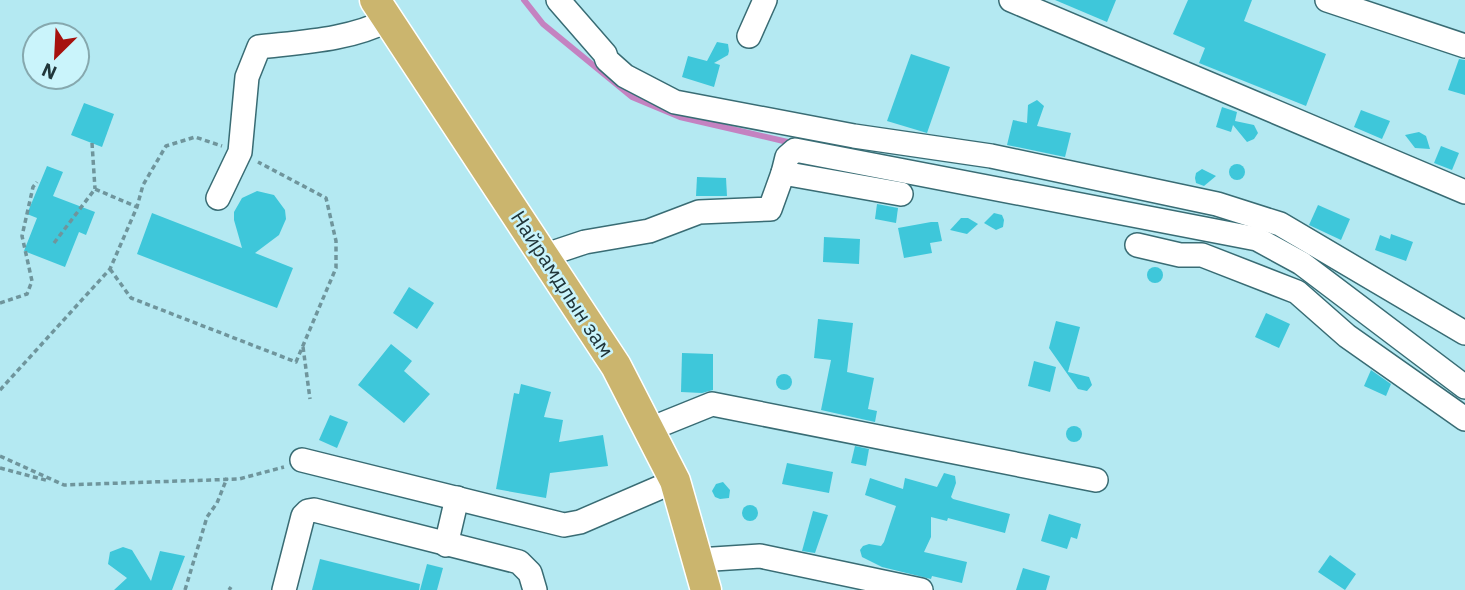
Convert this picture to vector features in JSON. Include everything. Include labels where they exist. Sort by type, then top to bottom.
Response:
[{"type":"main road","name":"Найрамдлын зам","points":[[382,10],[616,366],[675,481],[706,590]]},
{"type":"street","points":[[558,0],[605,54],[607,60],[625,76],[675,102],[854,136],[991,156],[1217,204],[1280,225],[1465,334]]},
{"type":"street","points":[[749,36],[765,0]]},
{"type":"street","points":[[1011,0],[1465,192]]},
{"type":"street","points":[[1327,0],[1465,46]]},
{"type":"street","points":[[218,198],[240,152],[247,76],[259,47],[341,36],[376,26],[382,10]]},
{"type":"street","points":[[543,256],[585,242],[649,231],[699,212],[770,209],[787,157],[795,150],[1257,239],[1301,263],[1465,387]]},
{"type":"street","points":[[783,173],[901,194]]},
{"type":"street","points":[[1137,245],[1180,255],[1202,255],[1297,292],[1347,336],[1465,419]]},
{"type":"street","points":[[650,429],[712,404],[1096,480]]},
{"type":"street","points":[[302,460],[564,525],[580,522],[675,481]]},
{"type":"street","points":[[446,545],[457,498]]},
{"type":"street","points":[[284,590],[303,516],[314,510],[519,562],[530,573],[535,590]]},
{"type":"street","points":[[698,561],[760,556],[921,590]]},
{"type":"path","points":[[0,390],[110,269],[137,207],[143,185],[166,146],[195,137],[240,152],[326,198],[336,241],[336,268],[296,362],[131,298],[110,269]]},
{"type":"path","points":[[54,243],[95,189],[92,143]]},
{"type":"path","points":[[0,303],[27,294],[32,281],[22,236],[33,187],[37,181]]},
{"type":"path","points":[[95,189],[137,207]]},
{"type":"path","points":[[303,345],[310,399]]},
{"type":"path","points":[[0,456],[64,485]]},
{"type":"path","points":[[0,468],[64,485],[239,479],[302,460]]},
{"type":"path","points":[[185,590],[207,517],[217,503],[227,478]]},
{"type":"building","points":[[1055,0],[1116,0],[1107,22]]},
{"type":"building","points":[[1188,0],[1252,0],[1244,21],[1326,54],[1306,106],[1199,63],[1205,48],[1173,34]]},
{"type":"building","points":[[717,42],[728,44],[729,51],[728,55],[714,63],[720,65],[714,87],[682,77],[688,56],[707,61]]},
{"type":"building","points":[[911,54],[950,67],[927,133],[887,121]]},
{"type":"building","points":[[1459,59],[1465,60],[1465,95],[1448,90]]},
{"type":"building","points":[[1037,100],[1044,106],[1037,126],[1071,133],[1065,157],[1007,145],[1013,120],[1027,123],[1028,105]]},
{"type":"building","points":[[84,103],[114,114],[102,147],[71,135]]},
{"type":"building","points":[[1222,107],[1237,112],[1235,121],[1254,125],[1258,133],[1254,139],[1247,142],[1233,125],[1231,132],[1216,127]]},
{"type":"building","points":[[1361,110],[1390,121],[1382,139],[1354,127]]},
{"type":"building","points":[[1419,132],[1426,136],[1430,149],[1415,148],[1405,135]]},
{"type":"building","points":[[1441,146],[1459,153],[1452,170],[1434,163]]},
{"type":"building","points":[[1234,164],[1240,164],[1245,172],[1243,178],[1234,180],[1229,175],[1229,169]]},
{"type":"building","points":[[47,166],[63,172],[53,196],[95,212],[86,235],[79,232],[65,267],[24,251],[37,218],[27,214]]},
{"type":"building","points":[[1202,169],[1216,176],[1204,186],[1196,183],[1195,178],[1196,173]]},
{"type":"building","points":[[697,177],[726,178],[727,196],[696,196]]},
{"type":"building","points":[[257,191],[274,195],[285,210],[286,219],[279,235],[255,253],[293,268],[277,308],[137,254],[152,213],[242,248],[234,212],[242,198]]},
{"type":"building","points":[[877,204],[898,208],[896,223],[875,219]]},
{"type":"building","points":[[1318,205],[1350,219],[1341,240],[1309,225]]},
{"type":"building","points":[[994,213],[1002,215],[1004,220],[1003,227],[996,230],[984,223]]},
{"type":"building","points":[[961,218],[968,218],[978,224],[967,234],[950,230]]},
{"type":"building","points":[[938,222],[942,241],[930,243],[932,253],[904,258],[898,228]]},
{"type":"building","points":[[1391,234],[1413,242],[1406,261],[1375,250],[1380,235],[1390,239]]},
{"type":"building","points":[[824,237],[860,239],[859,264],[823,262]]},
{"type":"building","points":[[1152,267],[1158,267],[1163,275],[1161,281],[1152,283],[1147,278],[1147,272]]},
{"type":"building","points":[[409,287],[434,303],[417,329],[393,313]]},
{"type":"building","points":[[1266,313],[1290,324],[1279,348],[1255,337]]},
{"type":"building","points":[[818,319],[853,323],[847,372],[874,378],[868,409],[877,411],[875,422],[821,410],[831,360],[814,358]]},
{"type":"building","points":[[1056,321],[1080,327],[1068,372],[1089,377],[1092,385],[1087,391],[1078,389],[1049,348]]},
{"type":"building","points":[[391,344],[412,361],[404,371],[430,394],[404,423],[358,385]]},
{"type":"building","points":[[682,353],[713,354],[713,390],[702,393],[681,392]]},
{"type":"building","points":[[1034,361],[1056,367],[1050,392],[1028,386]]},
{"type":"building","points":[[1371,370],[1391,384],[1386,396],[1364,386]]},
{"type":"building","points":[[781,374],[787,374],[792,382],[790,388],[781,390],[776,385],[776,379]]},
{"type":"building","points":[[521,384],[551,392],[544,417],[563,420],[559,442],[603,435],[608,466],[550,473],[546,498],[496,489],[514,393],[519,394]]},
{"type":"building","points":[[330,415],[348,422],[337,448],[319,440]]},
{"type":"building","points":[[1071,426],[1077,426],[1082,434],[1080,440],[1071,442],[1066,437],[1066,431]]},
{"type":"building","points":[[855,446],[869,449],[866,466],[851,463]]},
{"type":"building","points":[[787,463],[833,472],[829,493],[782,484]]},
{"type":"building","points":[[944,473],[955,476],[956,483],[951,497],[953,499],[1010,514],[1005,533],[948,518],[947,521],[931,517],[931,537],[924,552],[967,562],[962,583],[932,576],[931,579],[882,567],[862,557],[860,550],[863,546],[881,546],[884,542],[896,506],[865,495],[870,478],[903,489],[905,478],[937,487]]},
{"type":"building","points":[[723,482],[730,490],[729,498],[720,499],[715,497],[712,491],[716,484]]},
{"type":"building","points":[[747,505],[753,505],[758,513],[756,519],[747,521],[742,516],[742,510]]},
{"type":"building","points":[[813,511],[828,515],[815,553],[802,551]]},
{"type":"building","points":[[1049,514],[1081,524],[1077,539],[1071,537],[1067,549],[1041,541]]},
{"type":"building","points":[[123,547],[132,550],[151,581],[160,551],[185,556],[172,590],[114,590],[127,578],[108,564],[110,552]]},
{"type":"building","points":[[1330,555],[1356,574],[1345,590],[1318,572]]},
{"type":"building","points":[[320,559],[420,584],[419,590],[312,590]]},
{"type":"building","points":[[427,564],[443,568],[437,590],[420,590]]},
{"type":"building","points":[[1023,568],[1050,576],[1046,590],[1016,590]]},
{"type":"waterway","points":[[524,0],[543,24],[632,97],[680,117],[792,143]]}]
